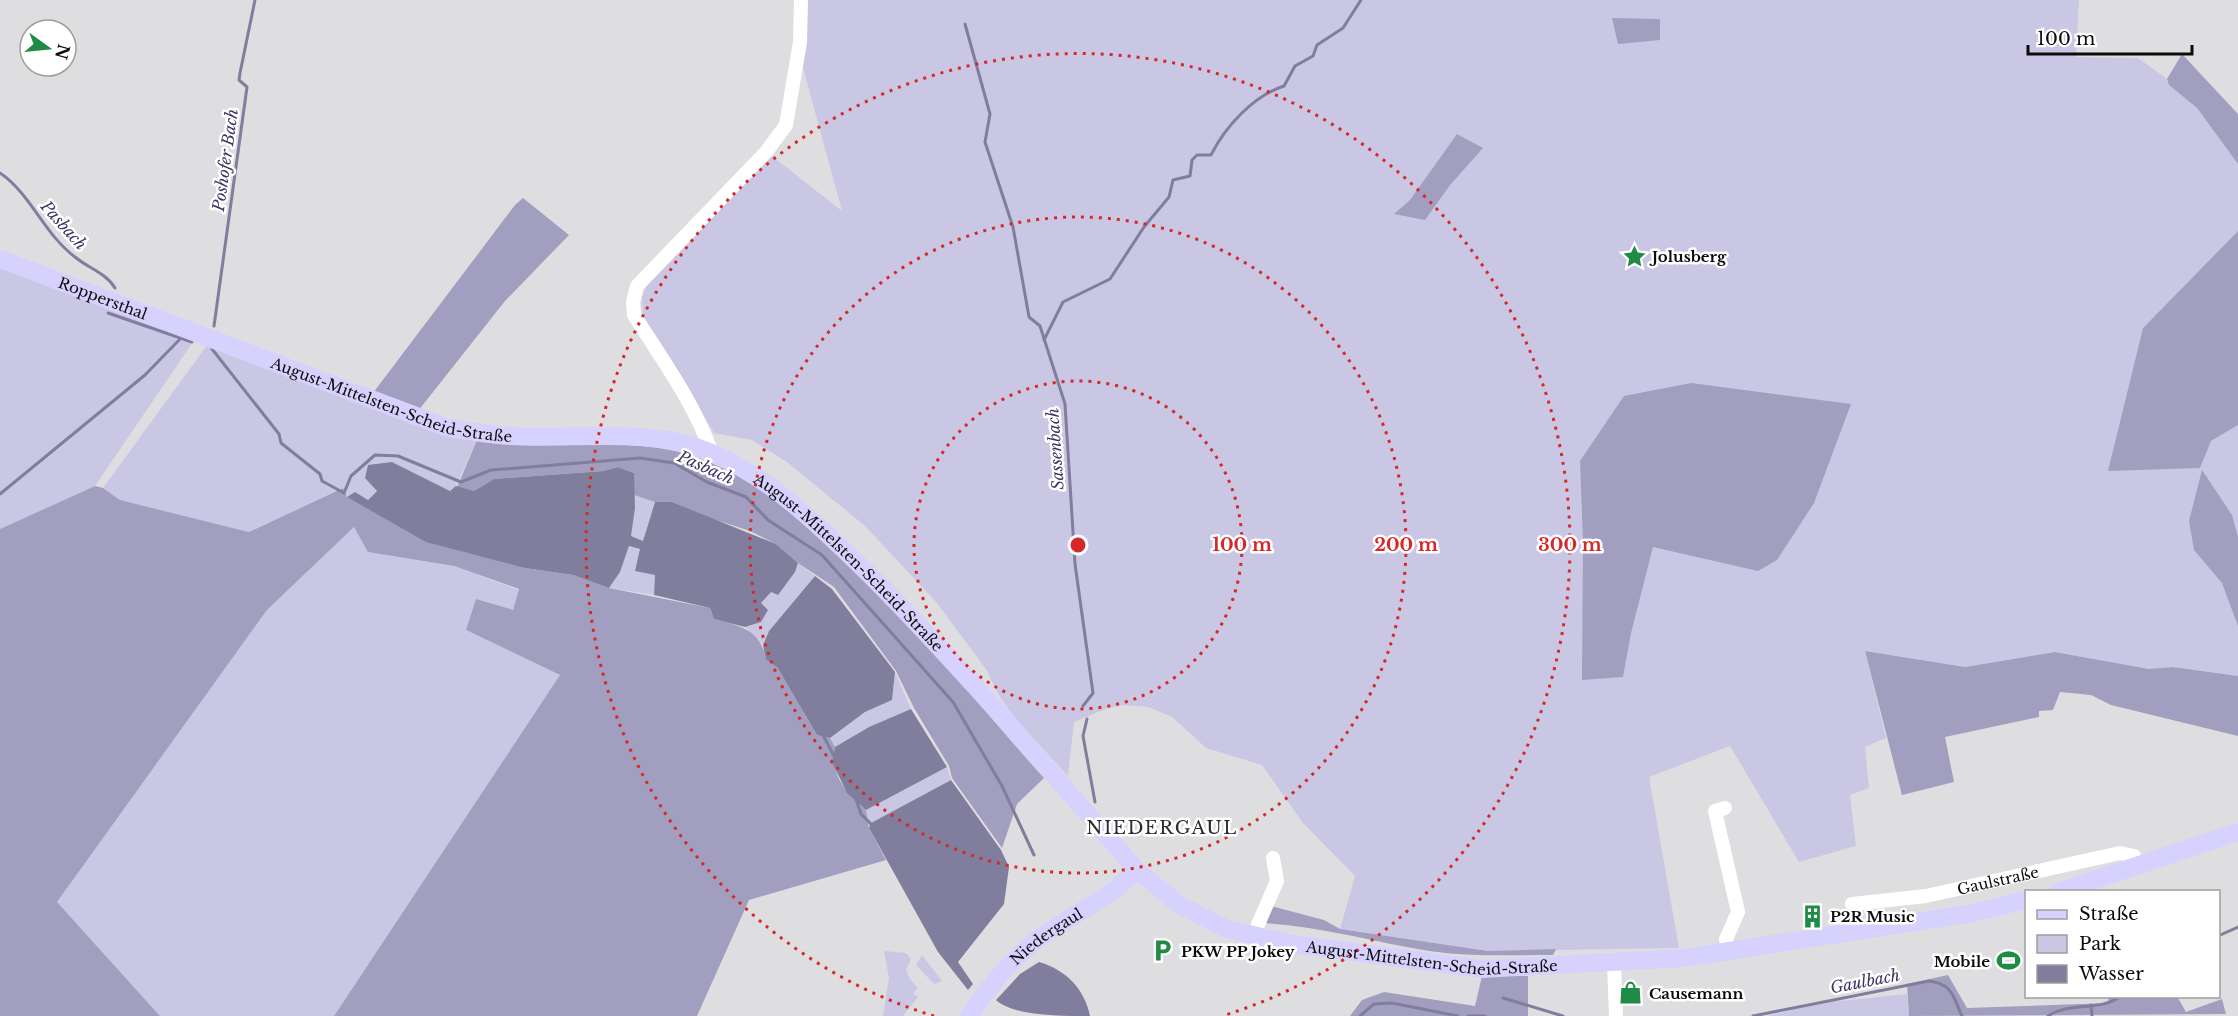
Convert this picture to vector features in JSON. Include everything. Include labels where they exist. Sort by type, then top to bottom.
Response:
[{"type":"main road","name":"Roppersthal","points":[[0,259],[206,336]]},
{"type":"main road","name":"August-Mittelsten-Scheid-Straße","points":[[206,336],[448,428],[509,436],[641,438],[674,442],[712,453],[767,485],[840,545],[937,644],[1137,870],[1160,891],[1194,914],[1227,929],[1293,944],[1482,969],[1614,964]]},
{"type":"main road","name":"Gaulstraße","points":[[2061,890],[2238,832]]},
{"type":"main road","name":"Niedergaul","points":[[969,1016],[1011,963],[1040,938],[1124,884],[1137,870]]},
{"type":"main road","name":"Gaulstraße","points":[[1614,964],[1728,952],[1973,913],[2025,900]]},
{"type":"street","points":[[712,453],[703,427],[685,395],[634,315],[633,302],[637,286],[766,152],[786,125],[800,42],[801,0]]},
{"type":"street","points":[[1725,808],[1715,811],[1738,912],[1726,939],[1728,952]]},
{"type":"street","name":"Gaulstraße","points":[[1852,904],[1926,896],[2120,853],[2134,856],[2137,864]]},
{"type":"street","points":[[1253,936],[1276,881],[1273,858]]},
{"type":"street","points":[[1614,964],[1616,1016]]},
{"type":"green space","points":[[807,0],[2079,0],[2076,57],[2138,58],[2167,79],[2169,85],[2197,108],[2238,164],[2238,231],[2143,328],[2109,470],[2199,468],[2211,441],[2238,425],[2238,676],[2173,667],[2149,669],[2055,652],[1965,667],[1865,651],[1886,738],[1865,747],[1869,788],[1850,795],[1856,846],[1799,862],[1730,746],[1649,777],[1679,948],[1488,951],[1340,929],[1355,876],[1303,823],[1262,765],[1206,748],[1172,717],[1148,707],[1124,705],[1108,708],[1074,722],[1068,776],[1002,701],[988,672],[937,603],[865,526],[787,462],[752,440],[714,433],[643,316],[642,298],[646,286],[772,156],[842,211],[802,64]]},
{"type":"green space","points":[[0,268],[195,339],[95,486],[0,529]]},
{"type":"green space","points":[[208,344],[478,438],[456,486],[450,491],[392,462],[377,491],[367,500],[355,493],[347,497],[342,488],[249,532],[120,500],[103,488]]},
{"type":"green space","points":[[634,495],[655,502],[643,541],[631,536]]},
{"type":"green space","points":[[354,527],[369,552],[454,566],[519,590],[513,610],[466,630],[560,675],[334,1016],[160,1016],[57,902],[267,610]]},
{"type":"green space","points":[[629,546],[641,549],[655,575],[654,595],[609,588],[620,572]]},
{"type":"green space","points":[[798,563],[815,576],[769,631],[763,645],[745,627],[761,622],[761,603],[771,592],[777,595],[795,572]]},
{"type":"green space","points":[[895,672],[911,709],[869,727],[835,747],[830,738],[865,712],[892,700]]},
{"type":"green space","points":[[947,767],[951,780],[871,823],[869,828],[866,810]]},
{"type":"green space","points":[[884,951],[906,953],[911,959],[906,970],[918,988],[913,993],[918,997],[903,1016],[883,1016],[889,978]]},
{"type":"green space","points":[[922,955],[942,981],[934,984],[916,965]]},
{"type":"green space","points":[[1907,994],[1909,1016],[1768,1016],[1820,1003]]},
{"type":"shaded area","points":[[1612,18],[1660,19],[1660,40],[1618,44]]},
{"type":"shaded area","points":[[2182,54],[2238,114],[2238,164],[2197,108],[2169,85],[2167,79]]},
{"type":"shaded area","points":[[1457,134],[1483,148],[1450,185],[1425,220],[1394,214],[1410,200]]},
{"type":"shaded area","points":[[523,198],[569,235],[505,301],[418,411],[373,393],[515,205]]},
{"type":"shaded area","points":[[2238,231],[2238,425],[2211,441],[2200,468],[2108,471],[2143,328]]},
{"type":"shaded area","points":[[1691,383],[1851,404],[1814,503],[1777,560],[1758,571],[1653,547],[1631,633],[1623,677],[1582,680],[1583,541],[1580,461],[1624,396]]},
{"type":"shaded area","points":[[478,438],[590,442],[672,450],[724,469],[776,500],[826,540],[875,587],[922,637],[1044,778],[1017,804],[1002,848],[952,778],[949,766],[914,708],[896,671],[834,587],[798,563],[776,544],[750,531],[672,502],[655,502],[634,495],[634,473],[618,467],[603,471],[494,479],[474,491],[457,487]]},
{"type":"shaded area","points":[[2202,470],[2232,515],[2238,537],[2238,626],[2222,583],[2194,550],[2189,521]]},
{"type":"shaded area","points":[[95,486],[103,488],[120,500],[249,532],[343,488],[347,497],[525,568],[573,575],[609,588],[710,608],[714,619],[741,627],[754,635],[766,660],[777,667],[817,735],[830,738],[835,747],[837,775],[846,790],[866,810],[869,828],[886,860],[749,900],[697,1016],[334,1016],[560,675],[466,630],[476,599],[513,610],[519,589],[454,566],[368,552],[354,527],[267,610],[57,902],[160,1016],[0,1016],[0,529]]},
{"type":"shaded area","points":[[1865,651],[1965,667],[2055,652],[2149,669],[2173,667],[2238,676],[2238,736],[2111,705],[2091,695],[2060,692],[2053,710],[2039,711],[2039,717],[1945,737],[1954,782],[1902,795]]},
{"type":"shaded area","points":[[1271,906],[1324,920],[1340,929],[1488,951],[1556,949],[1553,955],[1475,955],[1429,951],[1325,931],[1262,923]]},
{"type":"shaded area","points":[[1948,975],[1967,1008],[2109,1003],[2108,998],[2178,998],[2186,1012],[2222,999],[2226,1014],[1909,1016],[1907,984]]},
{"type":"shaded area","points":[[1482,976],[1528,976],[1528,1016],[1350,1016],[1362,1000],[1384,992],[1475,1006]]},
{"type":"water","points":[[392,462],[450,491],[456,486],[474,491],[494,479],[603,471],[618,467],[634,473],[635,508],[631,536],[643,541],[655,502],[672,502],[776,544],[798,563],[795,572],[778,595],[771,592],[761,603],[768,610],[761,622],[745,627],[714,619],[710,608],[654,595],[655,575],[635,571],[640,549],[629,546],[620,572],[609,588],[573,575],[525,568],[426,542],[347,497],[355,492],[368,500],[377,491],[365,478],[368,465]]},
{"type":"water","points":[[815,576],[832,589],[895,672],[892,700],[865,712],[830,738],[817,735],[777,667],[766,660],[763,645],[769,631]]},
{"type":"water","points":[[911,709],[947,767],[866,810],[847,793],[832,762],[835,747],[869,727]]},
{"type":"water","points":[[951,780],[1001,850],[1009,867],[1004,904],[958,962],[973,984],[968,990],[938,952],[869,828],[871,823]]},
{"type":"water","points":[[1039,962],[1058,970],[1072,982],[1083,997],[1090,1016],[1026,1012],[996,1000],[1020,974]]},
{"type":"waterway","name":"Poshofer Bach","points":[[214,326],[247,87],[239,80],[255,0]]},
{"type":"waterway","points":[[1044,340],[1063,302],[1110,279],[1144,227],[1169,197],[1173,180],[1190,176],[1192,160],[1197,155],[1211,155],[1224,134],[1241,114],[1261,97],[1284,86],[1295,66],[1313,56],[1317,45],[1343,28],[1361,0]]},
{"type":"waterway","name":"Sassenbach","points":[[965,24],[990,114],[985,142],[1013,227],[1029,317],[1040,326],[1065,404],[1075,564],[1093,693],[1083,706]]},
{"type":"waterway","name":"Pasbach","points":[[0,173],[20,192],[64,248],[107,278],[115,288]]},
{"type":"waterway","name":"Pasbach","points":[[108,313],[192,342]]},
{"type":"waterway","points":[[0,494],[145,375],[181,338]]},
{"type":"waterway","name":"Pasbach","points":[[212,349],[279,434],[281,443],[320,474],[322,481],[344,493],[351,476],[375,455],[398,456],[461,482],[491,470],[640,458],[674,463],[707,482],[746,497],[768,520],[822,555],[953,702],[1002,786],[1034,855]]},
{"type":"waterway","name":"Sassenbach","points":[[1087,719],[1083,736],[1095,802]]},
{"type":"waterway","points":[[823,735],[834,756]]},
{"type":"waterway","points":[[856,799],[861,814],[873,826]]},
{"type":"waterway","name":"Gaulbach","points":[[2220,935],[2238,927]]},
{"type":"waterway","name":"Gaulbach","points":[[1753,1016],[1929,981],[1948,988],[1962,1016]]},
{"type":"waterway","name":"Pasbach","points":[[1503,998],[1563,1016]]},
{"type":"waterway","name":"Gaulbach","points":[[2048,1016],[2057,1011],[2104,1004],[2118,998]]},
{"type":"waterway","name":"Gaulbach","points":[[1360,1016],[1374,1004],[1392,1003],[1458,1016]]},
{"type":"waterway","points":[[2091,1005],[2092,1016]]},
{"type":"waterway","name":"Gaulbach","points":[[1468,1016],[1485,1016]]},
{"type":"place","name":"Jolusberg","points":[[1634,256]]},
{"type":"place","name":"P2R Music","points":[[1812,916]]},
{"type":"place","name":"PKW PP Jokey","points":[[1163,951]]},
{"type":"place","name":"Mobile","points":[[2008,961]]},
{"type":"place","name":"Causemann","points":[[1631,993]]},
{"type":"district","name":"NIEDERGAUL","points":[[1162,828]]}]
